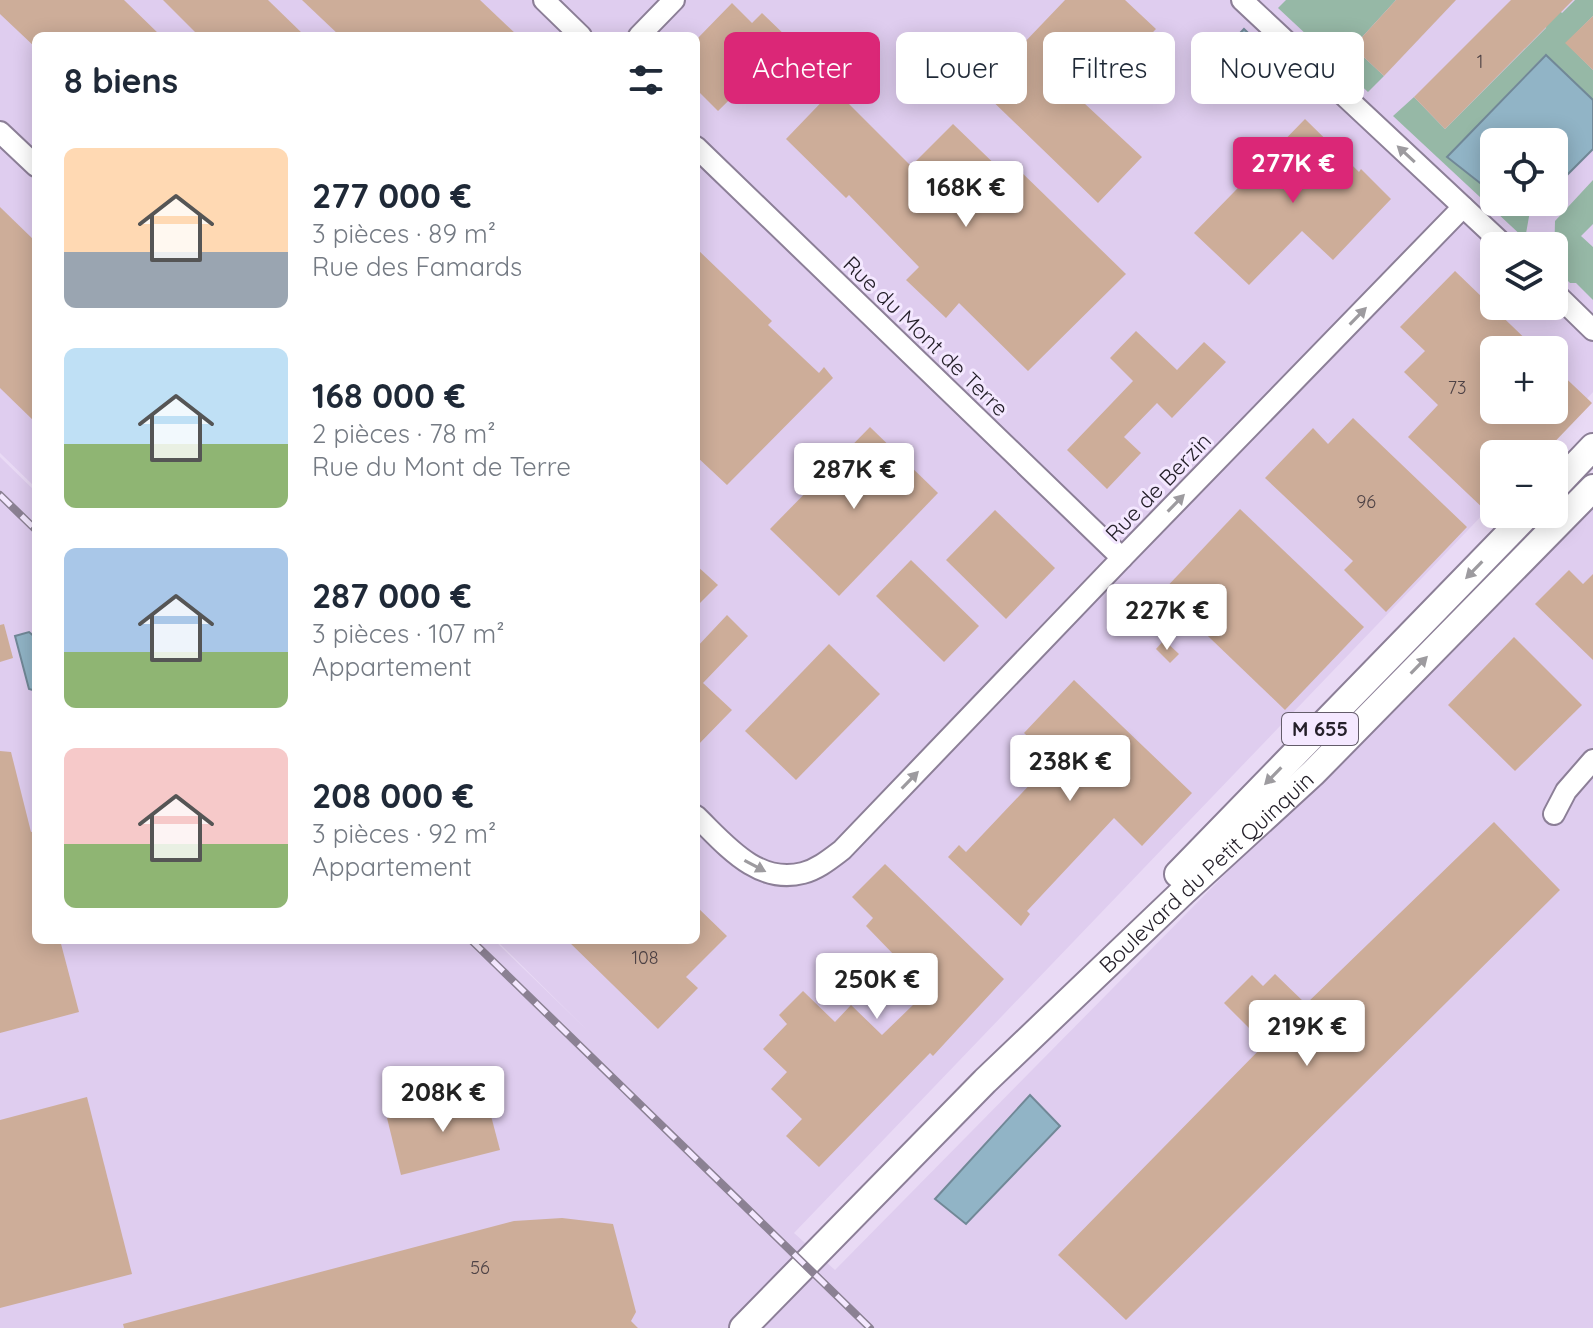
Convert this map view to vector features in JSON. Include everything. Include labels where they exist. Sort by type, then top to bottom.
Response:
[{"type":"main road","points":[[1568,473],[1593,447]]},
{"type":"main road","name":"Boulevard du Petit Quinquin","points":[[985,1081],[1313,773],[1593,488]]},
{"type":"main road","name":"Boulevard du Petit Quinquin","points":[[743,1328],[985,1081],[1111,944],[1514,528]]},
{"type":"street","points":[[544,0],[577,32]]},
{"type":"street","points":[[643,32],[674,0]]},
{"type":"street","points":[[1242,0],[1490,232]]},
{"type":"street","points":[[0,132],[32,162]]},
{"type":"street","name":"Rue du Mont de Terre","points":[[700,151],[1122,558]]},
{"type":"street","name":"Rue de Berzin","points":[[700,820],[736,855],[762,872],[780,875],[803,873],[823,864],[842,850],[1463,207]]},
{"type":"street","points":[[1568,306],[1593,330]]},
{"type":"street","points":[[1534,549],[1577,523],[1593,506]]},
{"type":"street","points":[[1554,814],[1566,791],[1593,760]]},
{"type":"shaded area","points":[[0,0],[1593,0],[1593,392],[1568,420],[1568,336],[1480,336],[1480,424],[1564,424],[1550,440],[1480,440],[1480,517],[794,1233],[835,1270],[1593,501],[1593,1328],[0,1328],[0,457],[32,488],[32,944],[498,944],[590,1033],[500,944],[700,944],[700,32],[32,32],[32,484],[0,453]]},
{"type":"green space","points":[[1286,0],[1396,0],[1364,35],[1364,32],[1304,32],[1278,8]]},
{"type":"green space","points":[[1549,0],[1562,13],[1575,0],[1593,0],[1593,16],[1566,43],[1593,70],[1593,100],[1545,55],[1447,157],[1480,183],[1480,197],[1393,116],[1414,97],[1445,129],[1546,28]]},
{"type":"green space","points":[[1364,57],[1384,76],[1368,92],[1364,88]]},
{"type":"green space","points":[[1593,180],[1593,224],[1581,236],[1593,247],[1593,300],[1576,283],[1568,281],[1568,232],[1555,232],[1555,221],[1560,216],[1568,216],[1568,207]]},
{"type":"green space","points":[[1500,216],[1529,216],[1526,232],[1517,232]]},
{"type":"water","points":[[1546,55],[1593,100],[1593,149],[1568,174],[1568,128],[1480,128],[1480,183],[1447,157]]},
{"type":"water","points":[[29,632],[32,635],[32,690],[29,689],[15,636]]},
{"type":"water","points":[[1030,1095],[1060,1126],[966,1224],[935,1199]]},
{"type":"building","points":[[0,0],[124,0],[157,32],[32,32],[32,44],[0,14]]},
{"type":"building","points":[[163,0],[268,0],[301,32],[195,32]]},
{"type":"building","points":[[302,0],[480,0],[514,32],[336,32]]},
{"type":"building","points":[[1065,0],[1125,0],[1156,29],[1153,32],[1043,32],[1043,104],[1085,104],[1142,157],[1098,203],[996,104],[1027,104],[1027,40]]},
{"type":"building","points":[[1396,0],[1456,0],[1384,76],[1364,57],[1364,35]]},
{"type":"building","points":[[1511,0],[1573,0],[1445,129],[1414,97]]},
{"type":"building","points":[[732,3],[752,23],[762,13],[782,32],[724,32],[725,104],[718,111],[700,93],[700,36]]},
{"type":"building","points":[[1593,16],[1593,70],[1565,43]]},
{"type":"building","points":[[820,104],[849,104],[911,166],[953,124],[1006,175],[1015,166],[1126,274],[1028,371],[959,303],[946,318],[906,280],[919,267],[849,195],[846,198],[786,139]]},
{"type":"building","points":[[1305,119],[1391,199],[1333,260],[1302,231],[1249,285],[1194,233]]},
{"type":"building","points":[[0,207],[32,238],[32,419],[0,388]]},
{"type":"building","points":[[700,252],[772,321],[768,325],[819,373],[824,367],[833,378],[727,485],[700,460]]},
{"type":"building","points":[[1455,271],[1480,295],[1480,320],[1506,320],[1522,336],[1480,336],[1480,424],[1568,424],[1568,380],[1592,403],[1556,440],[1480,440],[1480,505],[1408,437],[1438,405],[1404,372],[1425,351],[1400,327]]},
{"type":"building","points":[[1136,331],[1177,370],[1204,342],[1226,362],[1172,418],[1157,403],[1124,437],[1141,453],[1107,489],[1067,450],[1133,381],[1110,358]]},
{"type":"building","points":[[1353,418],[1467,527],[1386,612],[1344,570],[1353,561],[1265,478],[1313,428],[1328,444]]},
{"type":"building","points":[[870,427],[938,493],[839,596],[770,529]]},
{"type":"building","points":[[1240,509],[1364,627],[1285,710],[1162,592]]},
{"type":"building","points":[[995,510],[1055,568],[1006,619],[946,560]]},
{"type":"building","points":[[911,560],[979,626],[944,662],[876,596]]},
{"type":"building","points":[[700,569],[718,585],[700,603]]},
{"type":"building","points":[[1569,570],[1583,584],[1593,574],[1593,660],[1535,604]]},
{"type":"building","points":[[727,615],[748,636],[703,683],[732,710],[700,743],[700,644]]},
{"type":"building","points":[[4,624],[13,658],[0,662],[0,625]]},
{"type":"building","points":[[1514,637],[1582,705],[1515,771],[1448,705]]},
{"type":"building","points":[[1164,640],[1179,654],[1170,663],[1156,649]]},
{"type":"building","points":[[829,644],[880,694],[796,780],[745,731]]},
{"type":"building","points":[[1074,680],[1192,793],[1142,846],[1114,818],[1027,911],[1030,914],[1021,926],[948,857],[959,845],[966,852],[1053,760],[1024,733]]},
{"type":"building","points":[[0,751],[11,752],[32,832],[32,944],[61,944],[79,1012],[0,1033]]},
{"type":"building","points":[[1494,822],[1560,890],[1126,1320],[1058,1255],[1265,1044],[1224,1003],[1252,975],[1263,986],[1275,974],[1306,1004]]},
{"type":"building","points":[[885,864],[1004,979],[933,1056],[930,1053],[819,1167],[786,1136],[802,1119],[771,1089],[787,1072],[763,1049],[787,1024],[779,1015],[803,991],[835,1022],[851,1005],[882,1035],[913,1005],[881,974],[897,958],[866,926],[873,918],[852,897]]},
{"type":"building","points":[[700,910],[727,936],[686,977],[698,988],[658,1029],[571,944],[700,944]]},
{"type":"building","points":[[485,1093],[500,1150],[401,1175],[387,1118]]},
{"type":"building","points":[[87,1097],[132,1274],[0,1308],[0,1120]]},
{"type":"building","points":[[562,1218],[613,1224],[636,1312],[631,1321],[638,1328],[124,1328],[123,1324],[514,1221]]},
{"type":"railway","points":[[0,495],[32,526]]},
{"type":"railway","points":[[475,944],[870,1328]]}]
